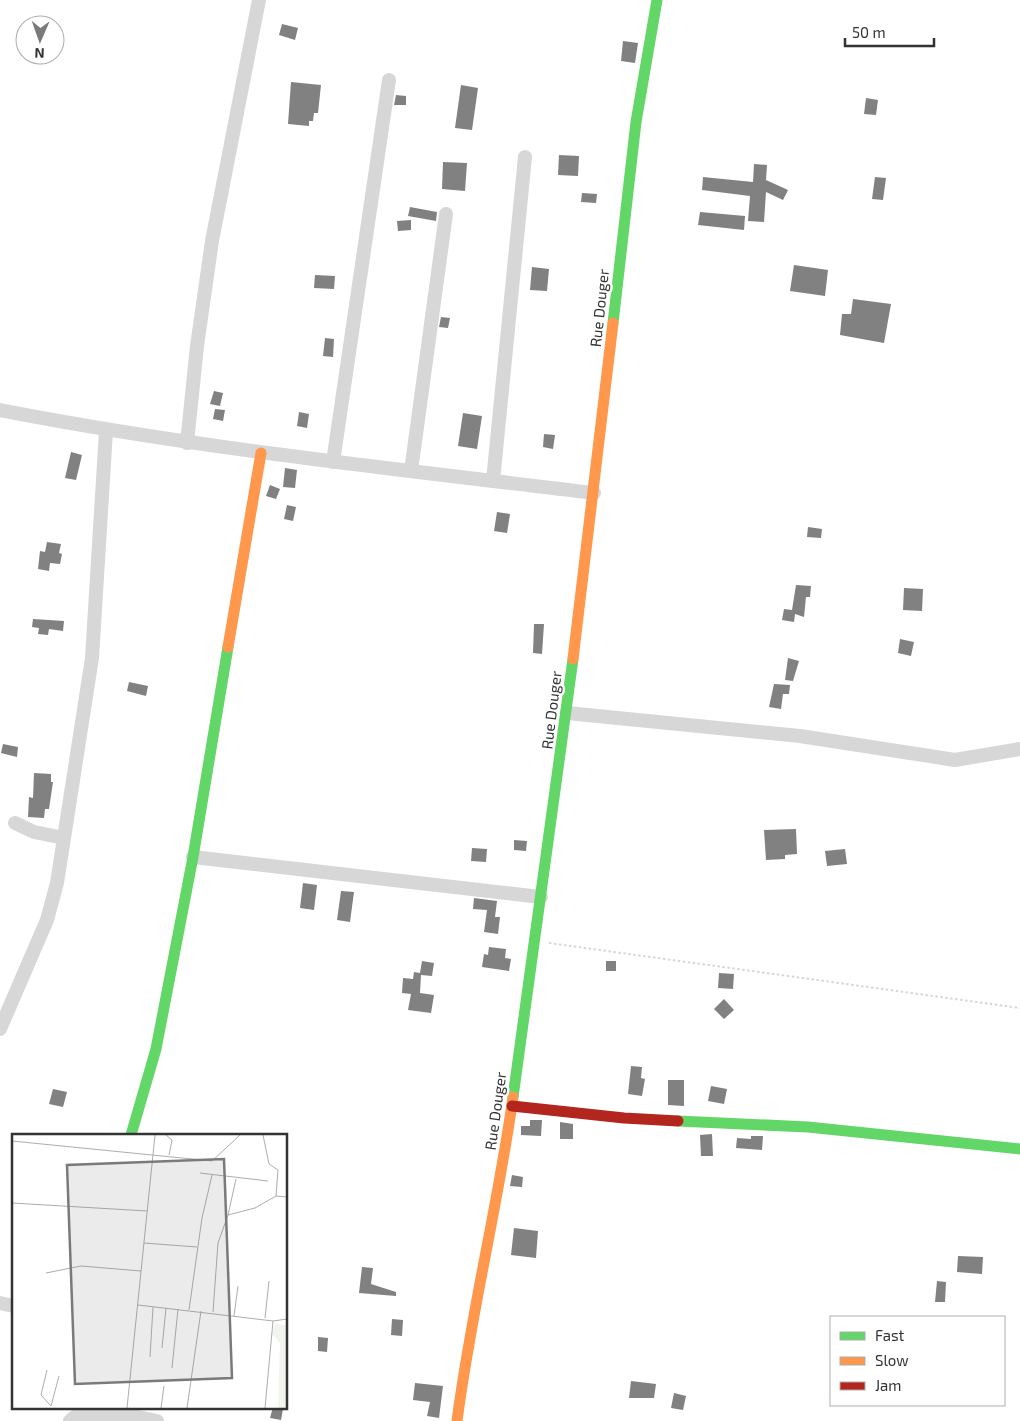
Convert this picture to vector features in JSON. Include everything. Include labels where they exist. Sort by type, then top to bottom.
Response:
[{"type":"street","points":[[187,442],[197,346],[212,241],[259,0]]},
{"type":"street","name":"Rue Douger","points":[[457,1421],[464,1367],[504,1160],[568,713],[636,122],[657,0]]},
{"type":"street","points":[[333,462],[389,80]]},
{"type":"street","points":[[493,481],[525,157]]},
{"type":"street","points":[[411,471],[446,214]]},
{"type":"street","points":[[0,410],[106,431],[261,454],[594,493]]},
{"type":"street","points":[[0,1029],[47,920],[57,883],[92,658],[106,431]]},
{"type":"street","points":[[132,1134],[156,1049],[193,857],[261,454]]},
{"type":"street","points":[[568,713],[800,736],[955,760],[1020,749]]},
{"type":"street","points":[[15,823],[34,832],[64,838]]},
{"type":"street","points":[[193,857],[541,896]]},
{"type":"street","points":[[512,1106],[624,1118],[808,1127],[1020,1149]]},
{"type":"street","points":[[70,1421],[76,1416],[138,1417],[157,1421]]},
{"type":"path","points":[[535,941],[1020,1008]]},
{"type":"building","points":[[282,24],[298,28],[295,40],[279,35]]},
{"type":"building","points":[[623,41],[638,43],[635,63],[621,61]]},
{"type":"building","points":[[291,82],[321,85],[318,113],[314,113],[313,121],[309,121],[309,126],[288,124]]},
{"type":"building","points":[[461,85],[478,88],[472,130],[455,128]]},
{"type":"building","points":[[396,95],[406,96],[406,105],[394,105]]},
{"type":"building","points":[[866,98],[878,100],[876,115],[864,114]]},
{"type":"building","points":[[559,155],[579,156],[578,176],[558,175]]},
{"type":"building","points":[[443,162],[467,163],[465,191],[442,189]]},
{"type":"building","points":[[754,164],[767,165],[766,180],[788,190],[783,200],[766,192],[764,222],[748,221],[750,196],[702,190],[703,177],[753,182]]},
{"type":"building","points":[[875,177],[886,178],[883,200],[872,199]]},
{"type":"building","points":[[582,193],[597,194],[596,203],[581,202]]},
{"type":"building","points":[[410,207],[437,212],[436,221],[408,216]]},
{"type":"building","points":[[700,212],[745,216],[744,230],[698,225]]},
{"type":"building","points":[[411,220],[411,230],[398,231],[397,221]]},
{"type":"building","points":[[794,265],[828,270],[825,296],[790,291]]},
{"type":"building","points":[[532,267],[549,269],[547,291],[530,290]]},
{"type":"building","points":[[315,275],[335,276],[334,289],[314,288]]},
{"type":"building","points":[[853,299],[891,304],[884,343],[840,335],[842,314],[851,314]]},
{"type":"building","points":[[441,317],[450,318],[448,328],[439,327]]},
{"type":"building","points":[[325,338],[334,339],[333,357],[323,356]]},
{"type":"building","points":[[214,391],[223,393],[220,406],[210,404]]},
{"type":"building","points":[[215,409],[225,410],[223,421],[213,419]]},
{"type":"building","points":[[299,412],[309,414],[307,428],[297,426]]},
{"type":"building","points":[[463,413],[482,416],[477,449],[458,446]]},
{"type":"building","points":[[544,434],[555,435],[553,449],[543,447]]},
{"type":"building","points":[[71,452],[82,455],[76,480],[65,478]]},
{"type":"building","points":[[285,468],[297,470],[295,488],[283,487]]},
{"type":"building","points":[[270,485],[280,489],[276,499],[266,496]]},
{"type":"building","points":[[287,505],[296,507],[293,521],[284,519]]},
{"type":"building","points":[[497,512],[510,514],[507,533],[494,531]]},
{"type":"building","points":[[808,527],[822,529],[821,538],[807,537]]},
{"type":"building","points":[[47,542],[61,544],[59,553],[62,554],[60,564],[50,563],[49,571],[38,569],[40,551],[45,552]]},
{"type":"building","points":[[796,585],[811,586],[810,597],[806,597],[804,617],[795,614],[794,622],[782,620],[784,609],[792,610]]},
{"type":"building","points":[[904,588],[923,589],[922,611],[903,610]]},
{"type":"building","points":[[33,619],[64,621],[63,631],[49,629],[48,635],[38,634],[39,628],[32,627]]},
{"type":"building","points":[[534,624],[544,624],[542,654],[533,653]]},
{"type":"building","points":[[900,639],[914,642],[911,656],[898,653]]},
{"type":"building","points":[[788,658],[799,661],[793,681],[785,680]]},
{"type":"building","points":[[129,682],[148,686],[146,696],[127,691]]},
{"type":"building","points":[[774,684],[790,685],[789,694],[783,694],[781,709],[769,707]]},
{"type":"building","points":[[3,744],[18,747],[17,757],[1,753]]},
{"type":"building","points":[[34,773],[51,774],[51,782],[53,782],[49,809],[45,809],[44,818],[28,817],[29,797],[33,798]]},
{"type":"building","points":[[796,829],[797,854],[785,855],[785,859],[766,860],[764,830]]},
{"type":"building","points":[[514,840],[527,841],[526,851],[514,850]]},
{"type":"building","points":[[472,848],[487,849],[486,862],[471,861]]},
{"type":"building","points":[[845,849],[847,864],[827,866],[825,851]]},
{"type":"building","points":[[303,883],[317,885],[314,910],[300,908]]},
{"type":"building","points":[[341,891],[354,892],[350,922],[337,920]]},
{"type":"building","points":[[474,898],[497,901],[495,917],[500,917],[498,934],[484,932],[487,910],[473,909]]},
{"type":"building","points":[[489,947],[506,949],[505,958],[511,959],[509,971],[482,967],[484,954],[488,955]]},
{"type":"building","points":[[422,961],[434,963],[432,976],[421,975],[420,993],[434,995],[431,1013],[408,1010],[411,994],[402,993],[403,978],[413,979],[414,972],[420,973]]},
{"type":"building","points":[[606,961],[616,961],[616,971],[606,971]]},
{"type":"building","points":[[719,973],[734,974],[733,989],[718,988]]},
{"type":"building","points":[[724,999],[734,1010],[724,1019],[714,1009]]},
{"type":"building","points":[[631,1066],[642,1067],[641,1078],[645,1079],[642,1096],[628,1094]]},
{"type":"building","points":[[668,1080],[684,1080],[684,1106],[668,1105]]},
{"type":"building","points":[[711,1086],[727,1089],[724,1104],[708,1101]]},
{"type":"building","points":[[53,1089],[67,1092],[63,1107],[49,1104]]},
{"type":"building","points":[[530,1120],[542,1120],[541,1136],[521,1135],[521,1126],[530,1126]]},
{"type":"building","points":[[560,1122],[573,1124],[573,1139],[560,1139]]},
{"type":"building","points":[[712,1134],[713,1156],[701,1156],[700,1135]]},
{"type":"building","points":[[751,1136],[763,1136],[762,1150],[736,1148],[737,1138],[751,1139]]},
{"type":"building","points":[[512,1175],[523,1177],[522,1187],[510,1186]]},
{"type":"building","points":[[514,1228],[538,1231],[536,1258],[511,1255]]},
{"type":"building","points":[[958,1256],[983,1257],[982,1274],[957,1272]]},
{"type":"building","points":[[362,1267],[373,1268],[371,1284],[396,1292],[396,1296],[359,1293]]},
{"type":"building","points":[[937,1281],[946,1282],[945,1302],[935,1302]]},
{"type":"building","points":[[392,1319],[403,1320],[402,1336],[391,1335]]},
{"type":"building","points":[[318,1337],[328,1338],[327,1352],[318,1351]]},
{"type":"building","points":[[631,1381],[656,1384],[654,1398],[629,1398]]},
{"type":"building","points":[[415,1383],[443,1386],[439,1418],[427,1416],[430,1402],[413,1400]]},
{"type":"building","points":[[674,1393],[686,1396],[683,1410],[671,1408]]},
{"type":"building","points":[[273,1408],[283,1409],[281,1420],[270,1418]]},
{"type":"traffic: fast","points":[[613,323],[636,122],[657,0]]},
{"type":"traffic: fast","points":[[131,1134],[156,1049],[193,857],[228,647]]},
{"type":"traffic: fast","points":[[513,1097],[573,659]]},
{"type":"traffic: fast","points":[[678,1121],[808,1127],[1020,1149]]},
{"type":"traffic: slow","points":[[573,659],[613,323]]},
{"type":"traffic: slow","points":[[228,647],[261,453]]},
{"type":"traffic: slow","points":[[457,1421],[513,1097]]},
{"type":"traffic: jam","points":[[512,1106],[624,1118],[678,1121]]}]
